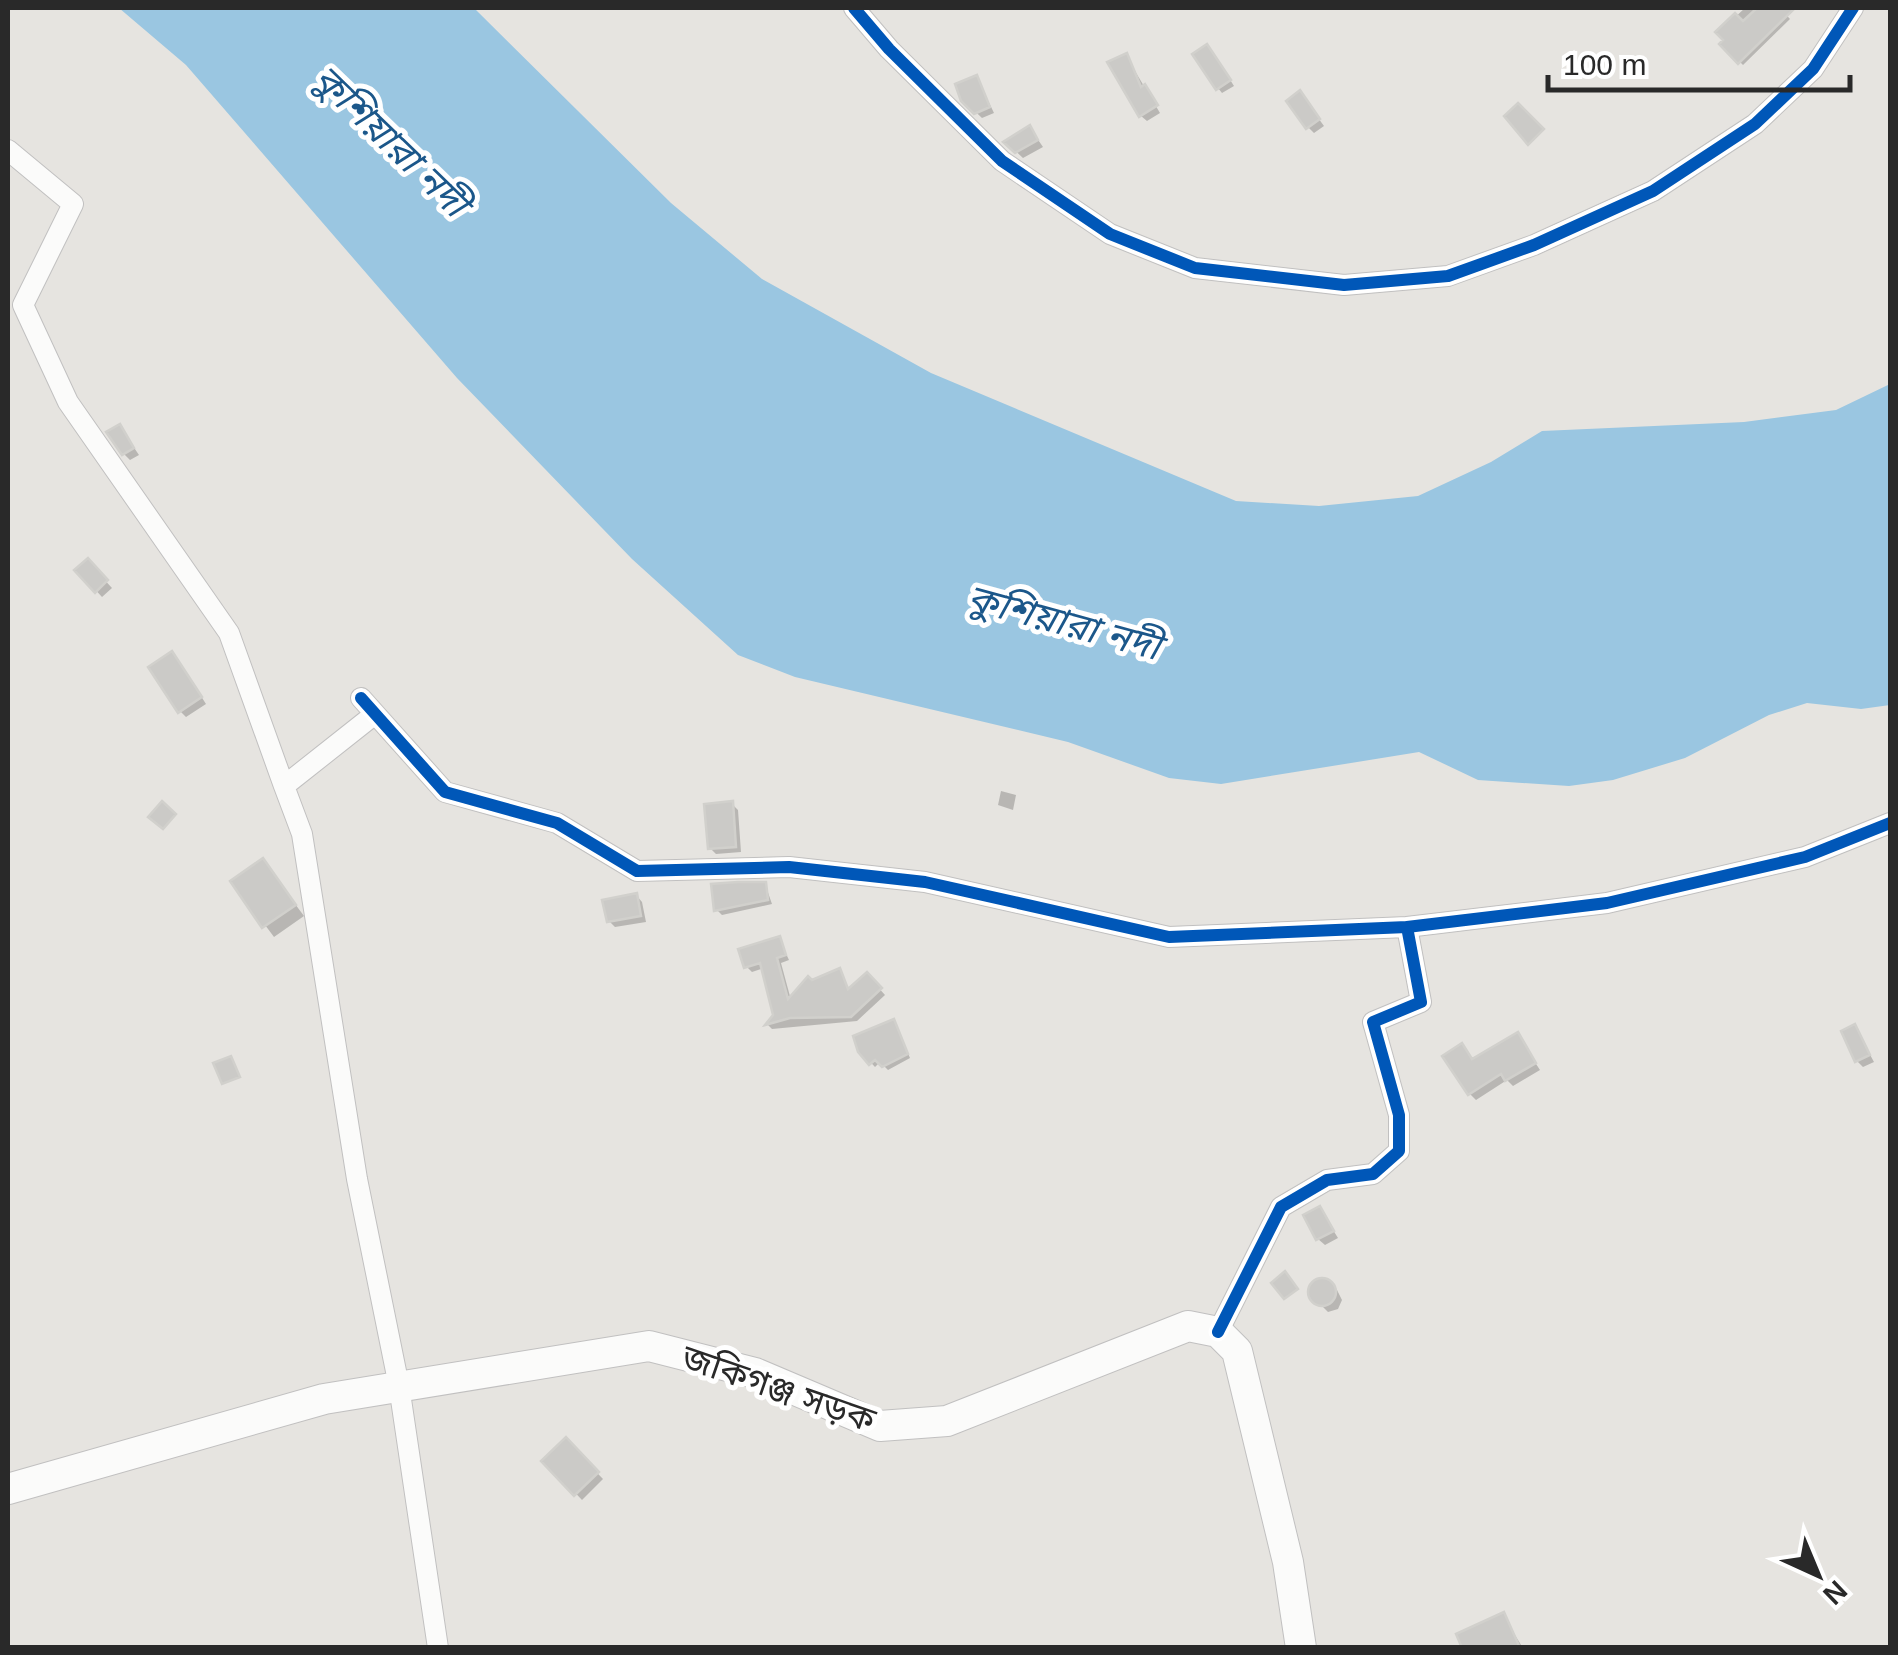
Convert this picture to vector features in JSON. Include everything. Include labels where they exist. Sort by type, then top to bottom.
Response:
[{"type":"main road","name":"জকিগঞ্জ সড়ক","points":[[8,1489],[324,1398],[649,1346],[755,1372],[880,1426],[947,1421],[1188,1326],[1218,1332]]},
{"type":"main road","points":[[1218,1332],[1237,1351],[1288,1562],[1301,1648]]},
{"type":"street","points":[[854,8],[889,49],[1002,161],[1110,234],[1195,268],[1344,285],[1448,276],[1534,245],[1653,191],[1754,124],[1813,70],[1853,8]]},
{"type":"street","points":[[8,150],[73,204],[23,305],[68,402],[228,633],[302,834],[358,1179],[398,1386],[438,1648]]},
{"type":"street","points":[[284,786],[368,706],[446,792],[558,822],[637,871],[789,867],[926,882],[1169,937],[1407,926],[1607,902],[1804,857],[1890,823]]},
{"type":"street","points":[[1218,1332],[1280,1207],[1327,1180],[1373,1174],[1400,1151],[1399,1115],[1373,1022],[1421,1002],[1407,926]]},
{"type":"water","name":"কুশিয়ারা নদী","points":[[119,8],[474,8],[671,203],[762,279],[931,373],[1236,501],[1319,506],[1418,496],[1491,462],[1542,431],[1744,422],[1836,410],[1890,384],[1890,705],[1861,709],[1807,703],[1769,715],[1685,758],[1613,780],[1569,786],[1478,780],[1419,752],[1221,784],[1169,778],[1068,742],[795,677],[738,655],[632,559],[457,378],[186,65]]},
{"type":"building","points":[[1757,8],[1795,8],[1738,64],[1719,44],[1723,40],[1715,32],[1735,13],[1743,21]]},
{"type":"building","points":[[1207,44],[1231,80],[1216,90],[1192,54]]},
{"type":"building","points":[[1127,53],[1141,87],[1145,84],[1158,105],[1139,117],[1107,62]]},
{"type":"building","points":[[977,75],[990,107],[974,114],[961,101],[955,84]]},
{"type":"building","points":[[1300,90],[1320,119],[1306,129],[1286,101]]},
{"type":"building","points":[[1518,103],[1544,129],[1528,145],[1504,116]]},
{"type":"building","points":[[1030,125],[1038,140],[1015,153],[1003,142]]},
{"type":"building","points":[[120,424],[134,448],[122,455],[106,432]]},
{"type":"building","points":[[88,558],[108,580],[95,593],[74,570]]},
{"type":"building","points":[[172,651],[202,697],[178,713],[148,667]]},
{"type":"building","points":[[162,801],[176,814],[163,829],[148,817]]},
{"type":"building","points":[[733,801],[736,847],[708,849],[704,804]]},
{"type":"building","points":[[263,858],[296,905],[262,928],[230,881]]},
{"type":"building","points":[[766,882],[768,900],[714,911],[711,884]]},
{"type":"building","points":[[637,893],[641,916],[607,922],[602,900]]},
{"type":"building","points":[[780,936],[786,955],[777,958],[788,999],[808,976],[812,980],[840,968],[848,989],[867,972],[882,988],[851,1017],[790,1018],[765,1025],[773,1015],[760,963],[744,968],[738,949]]},
{"type":"building","points":[[894,1019],[908,1054],[882,1067],[875,1060],[869,1065],[858,1052],[853,1036]]},
{"type":"building","points":[[1855,1024],[1870,1055],[1855,1062],[1841,1031]]},
{"type":"building","points":[[1518,1032],[1536,1063],[1505,1081],[1501,1074],[1468,1095],[1442,1056],[1462,1043],[1472,1059]]},
{"type":"building","points":[[231,1056],[240,1077],[222,1084],[213,1063]]},
{"type":"building","points":[[1320,1206],[1334,1231],[1316,1240],[1303,1215]]},
{"type":"building","points":[[1285,1271],[1298,1289],[1284,1299],[1271,1283]]},
{"type":"building","points":[[1322,1278],[1332,1282],[1336,1292],[1332,1302],[1322,1306],[1312,1302],[1308,1292],[1312,1282]]},
{"type":"building","points":[[566,1437],[599,1472],[574,1496],[541,1461]]},
{"type":"building","points":[[1504,1612],[1520,1648],[1462,1648],[1456,1634]]},
{"type":"cycle path","points":[[854,8],[889,49],[1002,161],[1110,234],[1195,268],[1344,285],[1448,276],[1534,245],[1653,191],[1755,124],[1813,69],[1853,8]]},
{"type":"cycle path","points":[[361,698],[445,792],[557,823],[637,871],[789,867],[925,882],[1169,937],[1407,927]]},
{"type":"cycle path","points":[[1218,1332],[1281,1207],[1327,1180],[1373,1174],[1399,1151],[1399,1115],[1373,1022],[1421,1002],[1407,927],[1607,903],[1805,857],[1890,823]]}]
